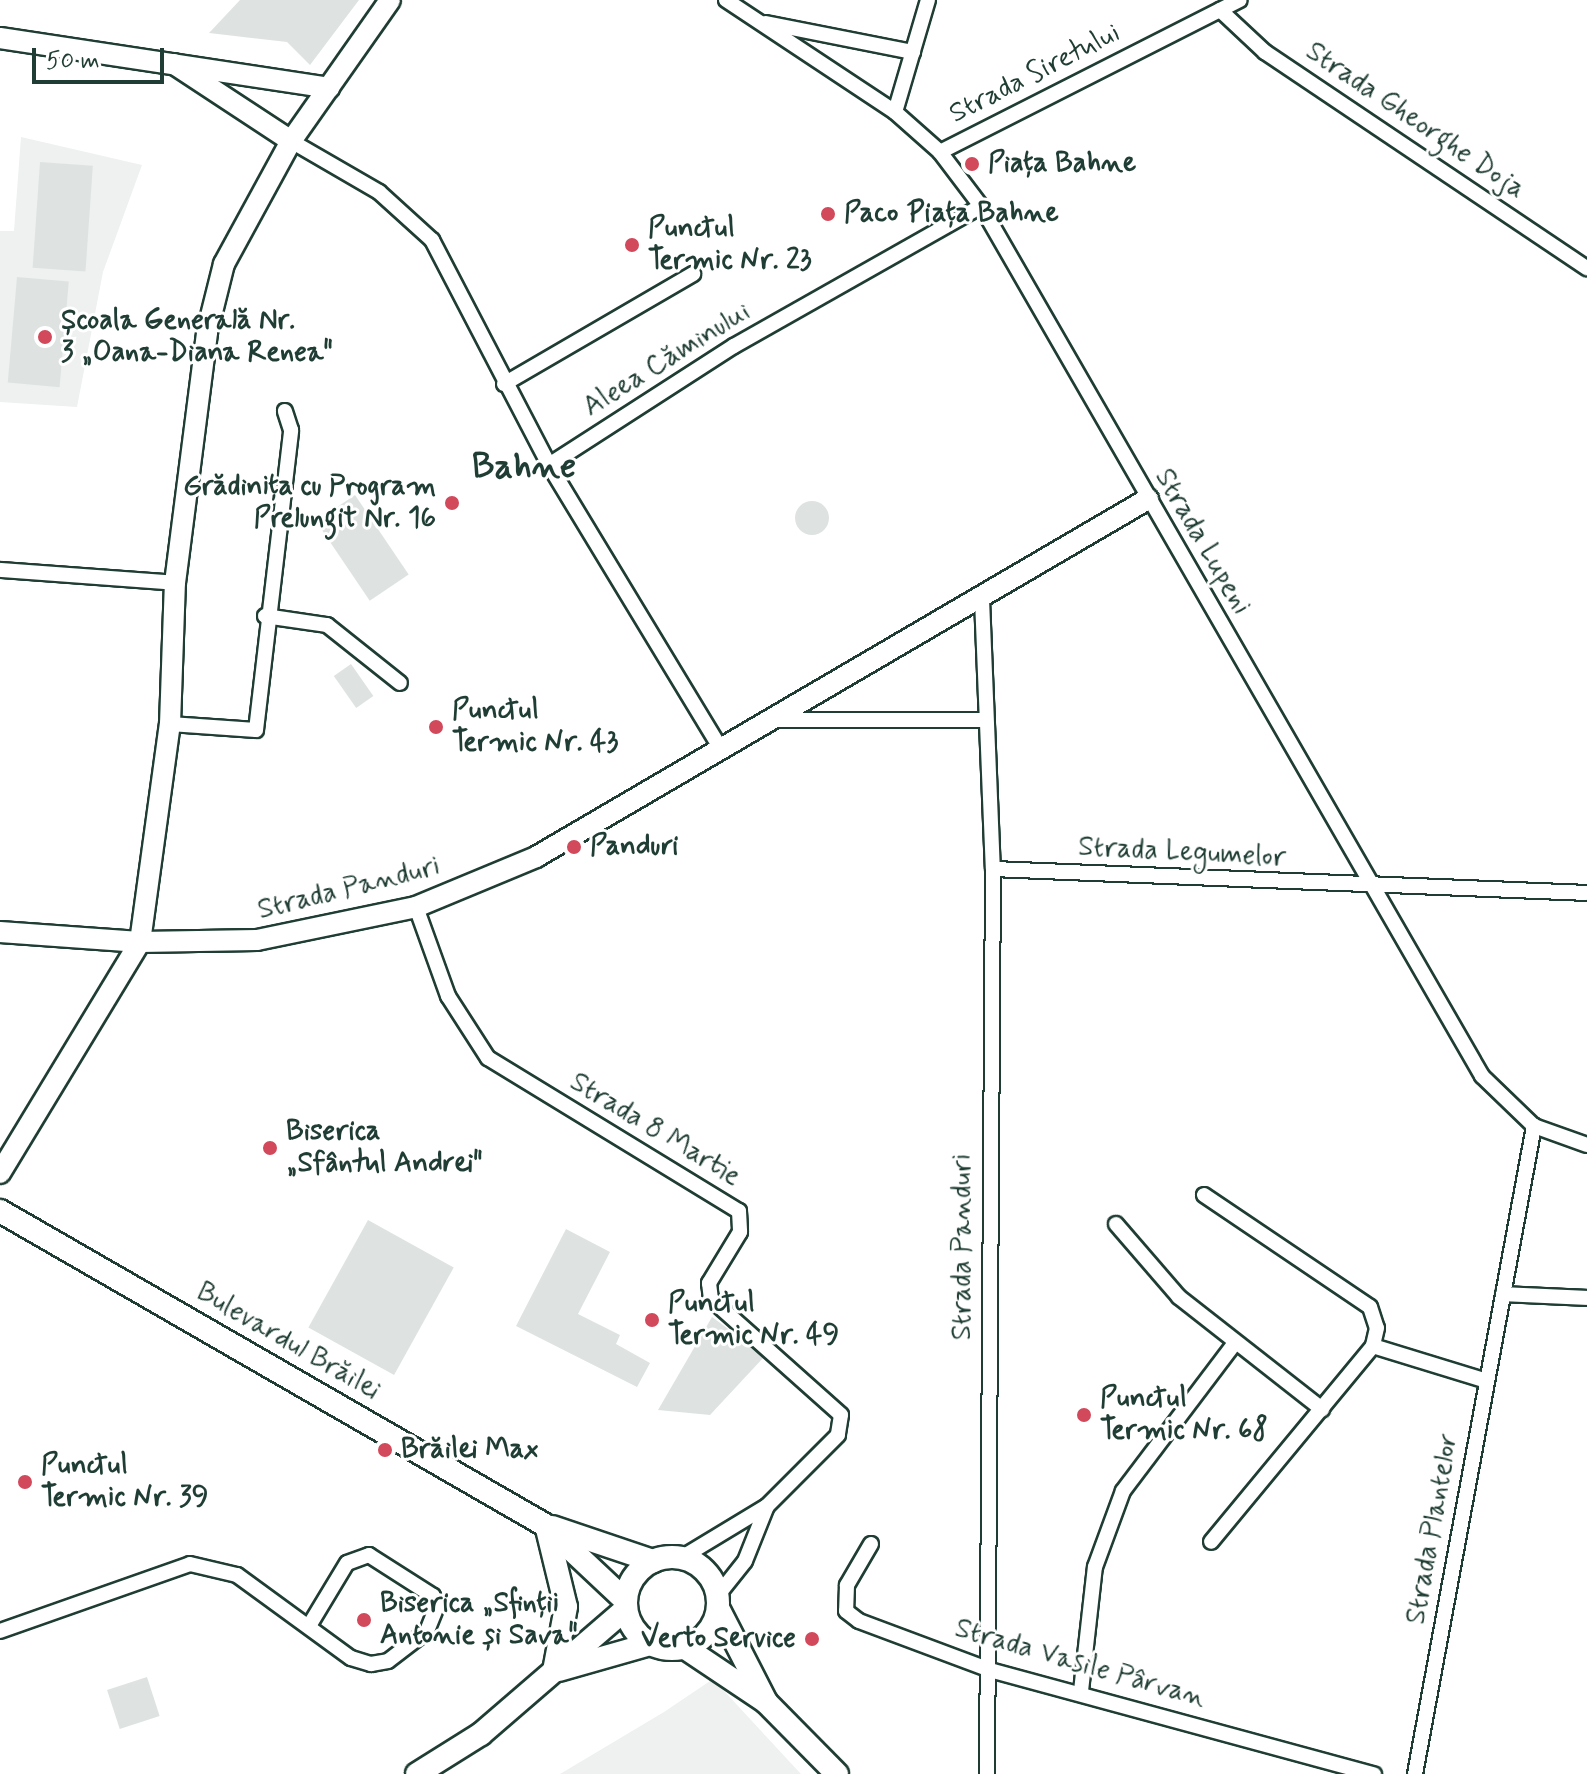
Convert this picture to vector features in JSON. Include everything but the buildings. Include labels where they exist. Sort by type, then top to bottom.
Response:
[{"type":"main road","name":"Bulevardul Brăilei","points":[[0,1211],[545,1525],[653,1561]]},
{"type":"main road","name":"Bulevardul Brăilei","points":[[545,1525],[626,1605]]},
{"type":"main road","points":[[545,1525],[565,1595],[554,1671]]},
{"type":"main road","points":[[417,1774],[481,1734],[554,1671],[626,1605],[635,1576],[653,1561],[681,1558],[703,1569],[766,1702]]},
{"type":"main road","points":[[684,1647],[712,1627],[718,1602]]},
{"type":"main road","points":[[626,1605],[650,1644]]},
{"type":"main road","points":[[554,1671],[650,1644],[684,1647],[766,1702],[837,1774]]},
{"type":"street","points":[[0,1173],[140,942],[170,724],[175,583],[207,332],[224,264],[291,141],[390,0]]},
{"type":"street","name":"Strada Lupeni","points":[[726,0],[895,112],[940,152],[981,206],[1369,888],[1482,1076],[1534,1126],[1587,1145]]},
{"type":"street","points":[[895,112],[928,0]]},
{"type":"street","name":"Strada Siretului","points":[[940,152],[1240,0]]},
{"type":"street","name":"Strada Gheorghe Doja","points":[[1220,10],[1265,52],[1587,268]]},
{"type":"street","points":[[758,21],[913,52]]},
{"type":"street","points":[[0,38],[329,88]]},
{"type":"street","points":[[171,62],[291,141],[379,192],[432,240],[504,384],[549,465],[719,746]]},
{"type":"street","name":"Aleea Căminului","points":[[549,465],[734,346],[981,206]]},
{"type":"street","points":[[504,384],[693,274]]},
{"type":"street","points":[[170,724],[256,730],[265,616],[291,430],[285,411]]},
{"type":"street","name":"Strada Panduri","points":[[0,932],[140,942],[285,937],[416,907],[536,857],[762,720],[982,599],[1148,499]]},
{"type":"street","points":[[0,570],[175,583]]},
{"type":"street","name":"Strada Panduri","points":[[982,599],[993,869],[987,1774]]},
{"type":"street","points":[[265,616],[327,625],[400,683]]},
{"type":"street","points":[[762,720],[985,720]]},
{"type":"street","name":"Strada Legumelor","points":[[993,869],[1369,888],[1587,893]]},
{"type":"street","name":"Strada 8 Martie","points":[[416,907],[448,996],[488,1058],[739,1211],[740,1232],[709,1283],[711,1299],[831,1405],[843,1425],[767,1506]]},
{"type":"street","name":"Strada Plantelor","points":[[1415,1774],[1534,1126]]},
{"type":"street","points":[[1204,1195],[1370,1307],[1373,1346],[1211,1542]]},
{"type":"street","points":[[1116,1224],[1139,1257],[1235,1343],[1322,1409]]},
{"type":"street","points":[[1503,1294],[1587,1298]]},
{"type":"street","points":[[1081,1691],[1095,1567],[1123,1491],[1235,1343]]},
{"type":"street","points":[[1373,1346],[1487,1381]]},
{"type":"street","points":[[681,1558],[767,1506]]},
{"type":"street","points":[[718,1602],[745,1561],[767,1506]]},
{"type":"street","name":"Strada Vasile Pârvan","points":[[871,1544],[847,1585],[846,1611],[990,1670],[1081,1691],[1374,1774]]},
{"type":"street","points":[[0,1631],[190,1564],[237,1575],[351,1658],[388,1661],[427,1631],[437,1606],[433,1596],[369,1555],[347,1563],[309,1626]]},
{"type":"shaded area","points":[[240,0],[359,0],[310,65],[287,42],[209,33]]},
{"type":"shaded area","name":"Școala Generală Nr. 3 „Oana-Diana Renea\"","points":[[21,137],[142,165],[103,272],[77,407],[0,402],[0,231],[14,231]]},
{"type":"shaded area","points":[[40,162],[93,166],[85,271],[33,268]]},
{"type":"shaded area","points":[[17,277],[69,282],[60,387],[8,383]]},
{"type":"shaded area","points":[[355,495],[409,575],[370,601],[316,521]]},
{"type":"shaded area","points":[[812,501],[824,506],[829,518],[824,530],[812,535],[800,530],[795,518],[800,506]]},
{"type":"shaded area","points":[[351,664],[373,696],[356,708],[334,676]]},
{"type":"shaded area","points":[[368,1220],[454,1268],[394,1375],[308,1328]]},
{"type":"shaded area","points":[[566,1229],[610,1252],[578,1314],[620,1335],[616,1344],[650,1363],[637,1387],[516,1326]]},
{"type":"shaded area","points":[[712,1317],[765,1356],[710,1415],[658,1410]]},
{"type":"shaded area","points":[[147,1677],[160,1716],[120,1729],[107,1690]]},
{"type":"shaded area","points":[[713,1679],[801,1774],[560,1774],[664,1712]]},
{"type":"place","name":"Piața Bahne","points":[[972,164]]},
{"type":"place","name":"Paco Piața Bahne","points":[[828,214]]},
{"type":"place","name":"Punctul Termic Nr. 23","points":[[632,245]]},
{"type":"place","name":"Școala Generală Nr. 3 „Oana-Diana Renea\"","points":[[45,337]]},
{"type":"place","name":"Grădinița cu Program Prelungit Nr. 16","points":[[452,503]]},
{"type":"place","name":"Punctul Termic Nr. 43","points":[[436,727]]},
{"type":"place","name":"Panduri","points":[[574,847]]},
{"type":"place","name":"Biserica „Sfântul Andrei\"","points":[[270,1148]]},
{"type":"place","name":"Punctul Termic Nr. 49","points":[[652,1320]]},
{"type":"place","name":"Punctul Termic Nr. 68","points":[[1084,1415]]},
{"type":"place","name":"Brăilei Max","points":[[385,1450]]},
{"type":"place","name":"Punctul Termic Nr. 39","points":[[25,1482]]},
{"type":"place","name":"Biserica „Sfinții Antonie și Sava\"","points":[[364,1620]]},
{"type":"place","name":"Verto Service","points":[[812,1639]]},
{"type":"district","name":"Bahne","points":[[524,468]]}]
